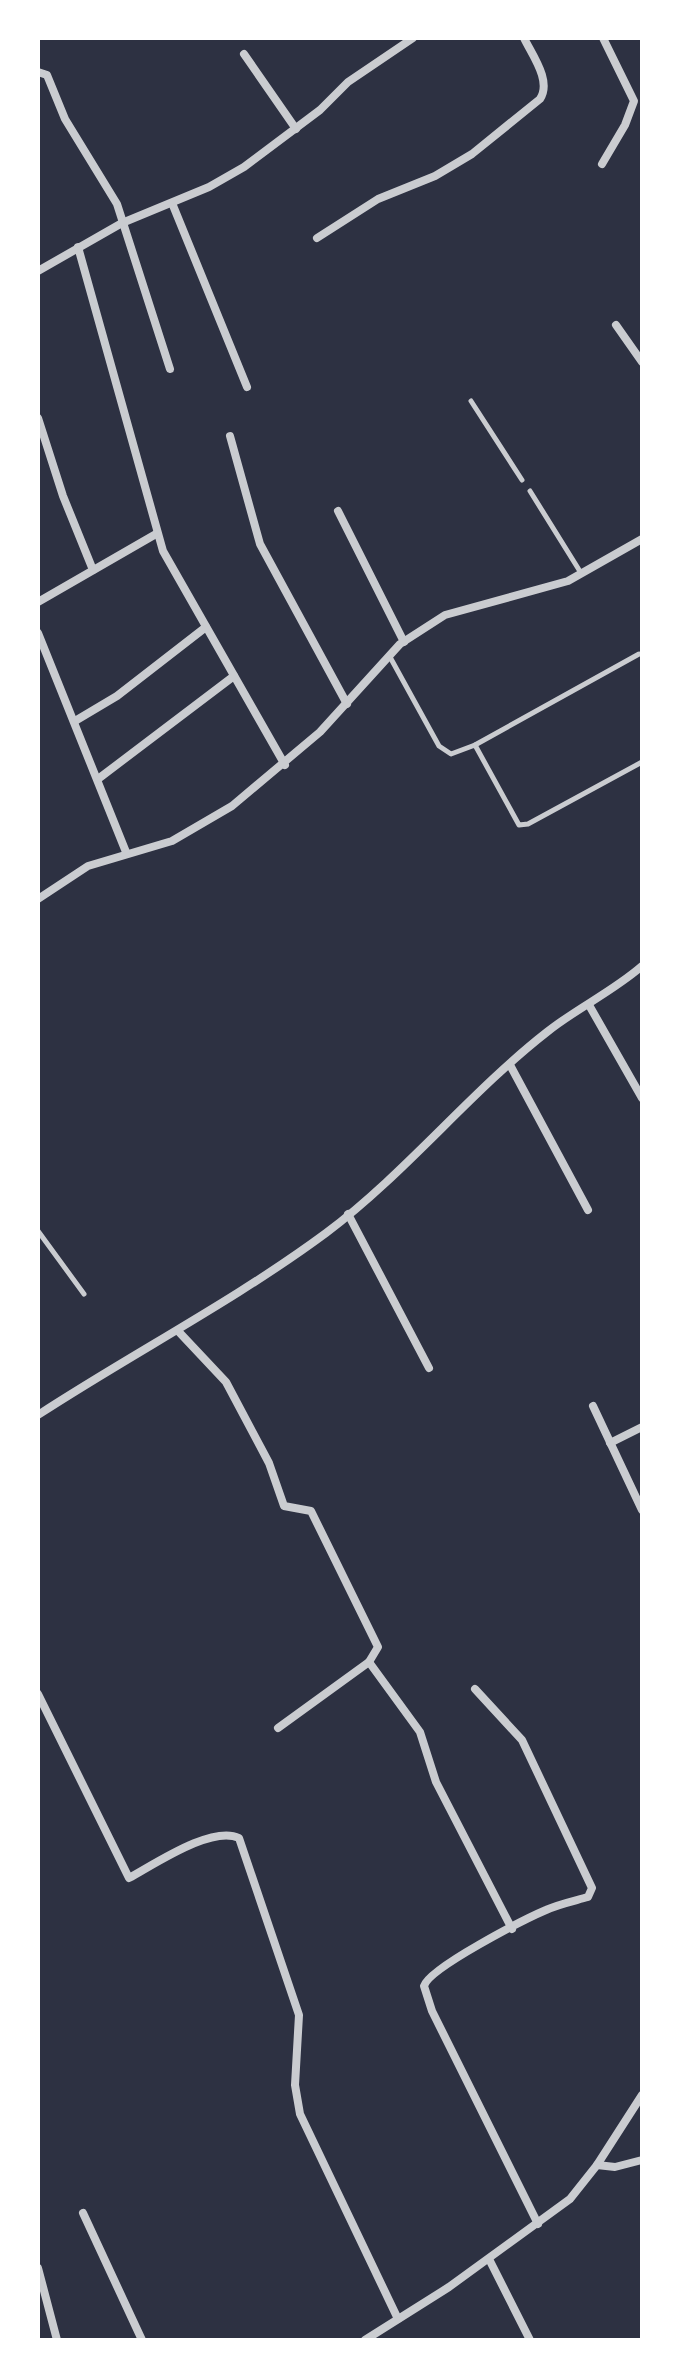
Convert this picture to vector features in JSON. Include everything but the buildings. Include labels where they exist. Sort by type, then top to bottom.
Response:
[{"type":"street","points":[[317,238],[378,199],[435,176],[472,154],[540,99],[544,93],[543,80],[524,38]]},
{"type":"street","points":[[602,164],[625,125],[634,101],[603,38]]},
{"type":"street","points":[[38,271],[122,223],[172,203],[244,167],[296,129],[348,82],[410,39]]},
{"type":"street","points":[[244,54],[296,129]]},
{"type":"street","points":[[38,72],[50,80],[65,119],[113,197],[170,369]]},
{"type":"street","points":[[172,203],[247,387]]},
{"type":"street","points":[[78,247],[137,448],[156,534],[285,765]]},
{"type":"street","points":[[616,325],[642,362]]},
{"type":"street","points":[[38,418],[63,496],[93,570]]},
{"type":"street","points":[[230,436],[260,544],[347,704]]},
{"type":"street","points":[[338,511],[404,642]]},
{"type":"street","points":[[38,602],[156,534]]},
{"type":"street","points":[[38,899],[69,875],[126,852],[172,841],[200,827],[285,765],[347,704],[389,656],[404,642],[445,615],[535,593],[582,574],[642,539]]},
{"type":"street","points":[[75,721],[117,696],[206,627]]},
{"type":"street","points":[[38,633],[126,852]]},
{"type":"street","points":[[98,779],[234,676]]},
{"type":"street","points":[[38,1415],[117,1364],[179,1332],[271,1271],[348,1214],[407,1164],[547,1031],[642,966]]},
{"type":"street","points":[[589,1005],[642,1098]]},
{"type":"street","points":[[510,1065],[588,1210]]},
{"type":"street","points":[[348,1214],[429,1368]]},
{"type":"street","points":[[179,1332],[226,1382],[269,1463],[284,1506],[311,1511],[374,1634],[377,1655],[278,1728]]},
{"type":"street","points":[[593,1406],[642,1510]]},
{"type":"street","points":[[610,1443],[642,1427]]},
{"type":"street","points":[[369,1662],[420,1732],[436,1782],[512,1929]]},
{"type":"street","points":[[475,1689],[522,1740],[592,1888],[588,1897],[546,1910],[427,1977],[424,1986],[432,2011],[538,2224]]},
{"type":"street","points":[[38,1694],[129,1878],[209,1837],[230,1834],[239,1838],[299,2015],[295,2085],[300,2114],[398,2319]]},
{"type":"street","points":[[368,2339],[489,2259],[570,2199],[597,2165],[642,2095]]},
{"type":"street","points":[[597,2165],[615,2167],[642,2160]]},
{"type":"street","points":[[83,2213],[142,2340]]},
{"type":"street","points":[[489,2259],[530,2340]]},
{"type":"street","points":[[38,2268],[57,2340]]},
{"type":"lane","points":[[471,401],[522,480]]},
{"type":"lane","points":[[530,491],[582,574]]},
{"type":"lane","points":[[389,656],[439,746],[451,754],[475,745],[639,654]]},
{"type":"lane","points":[[475,745],[519,825],[528,824],[642,762]]},
{"type":"lane","points":[[38,1231],[84,1294]]}]
